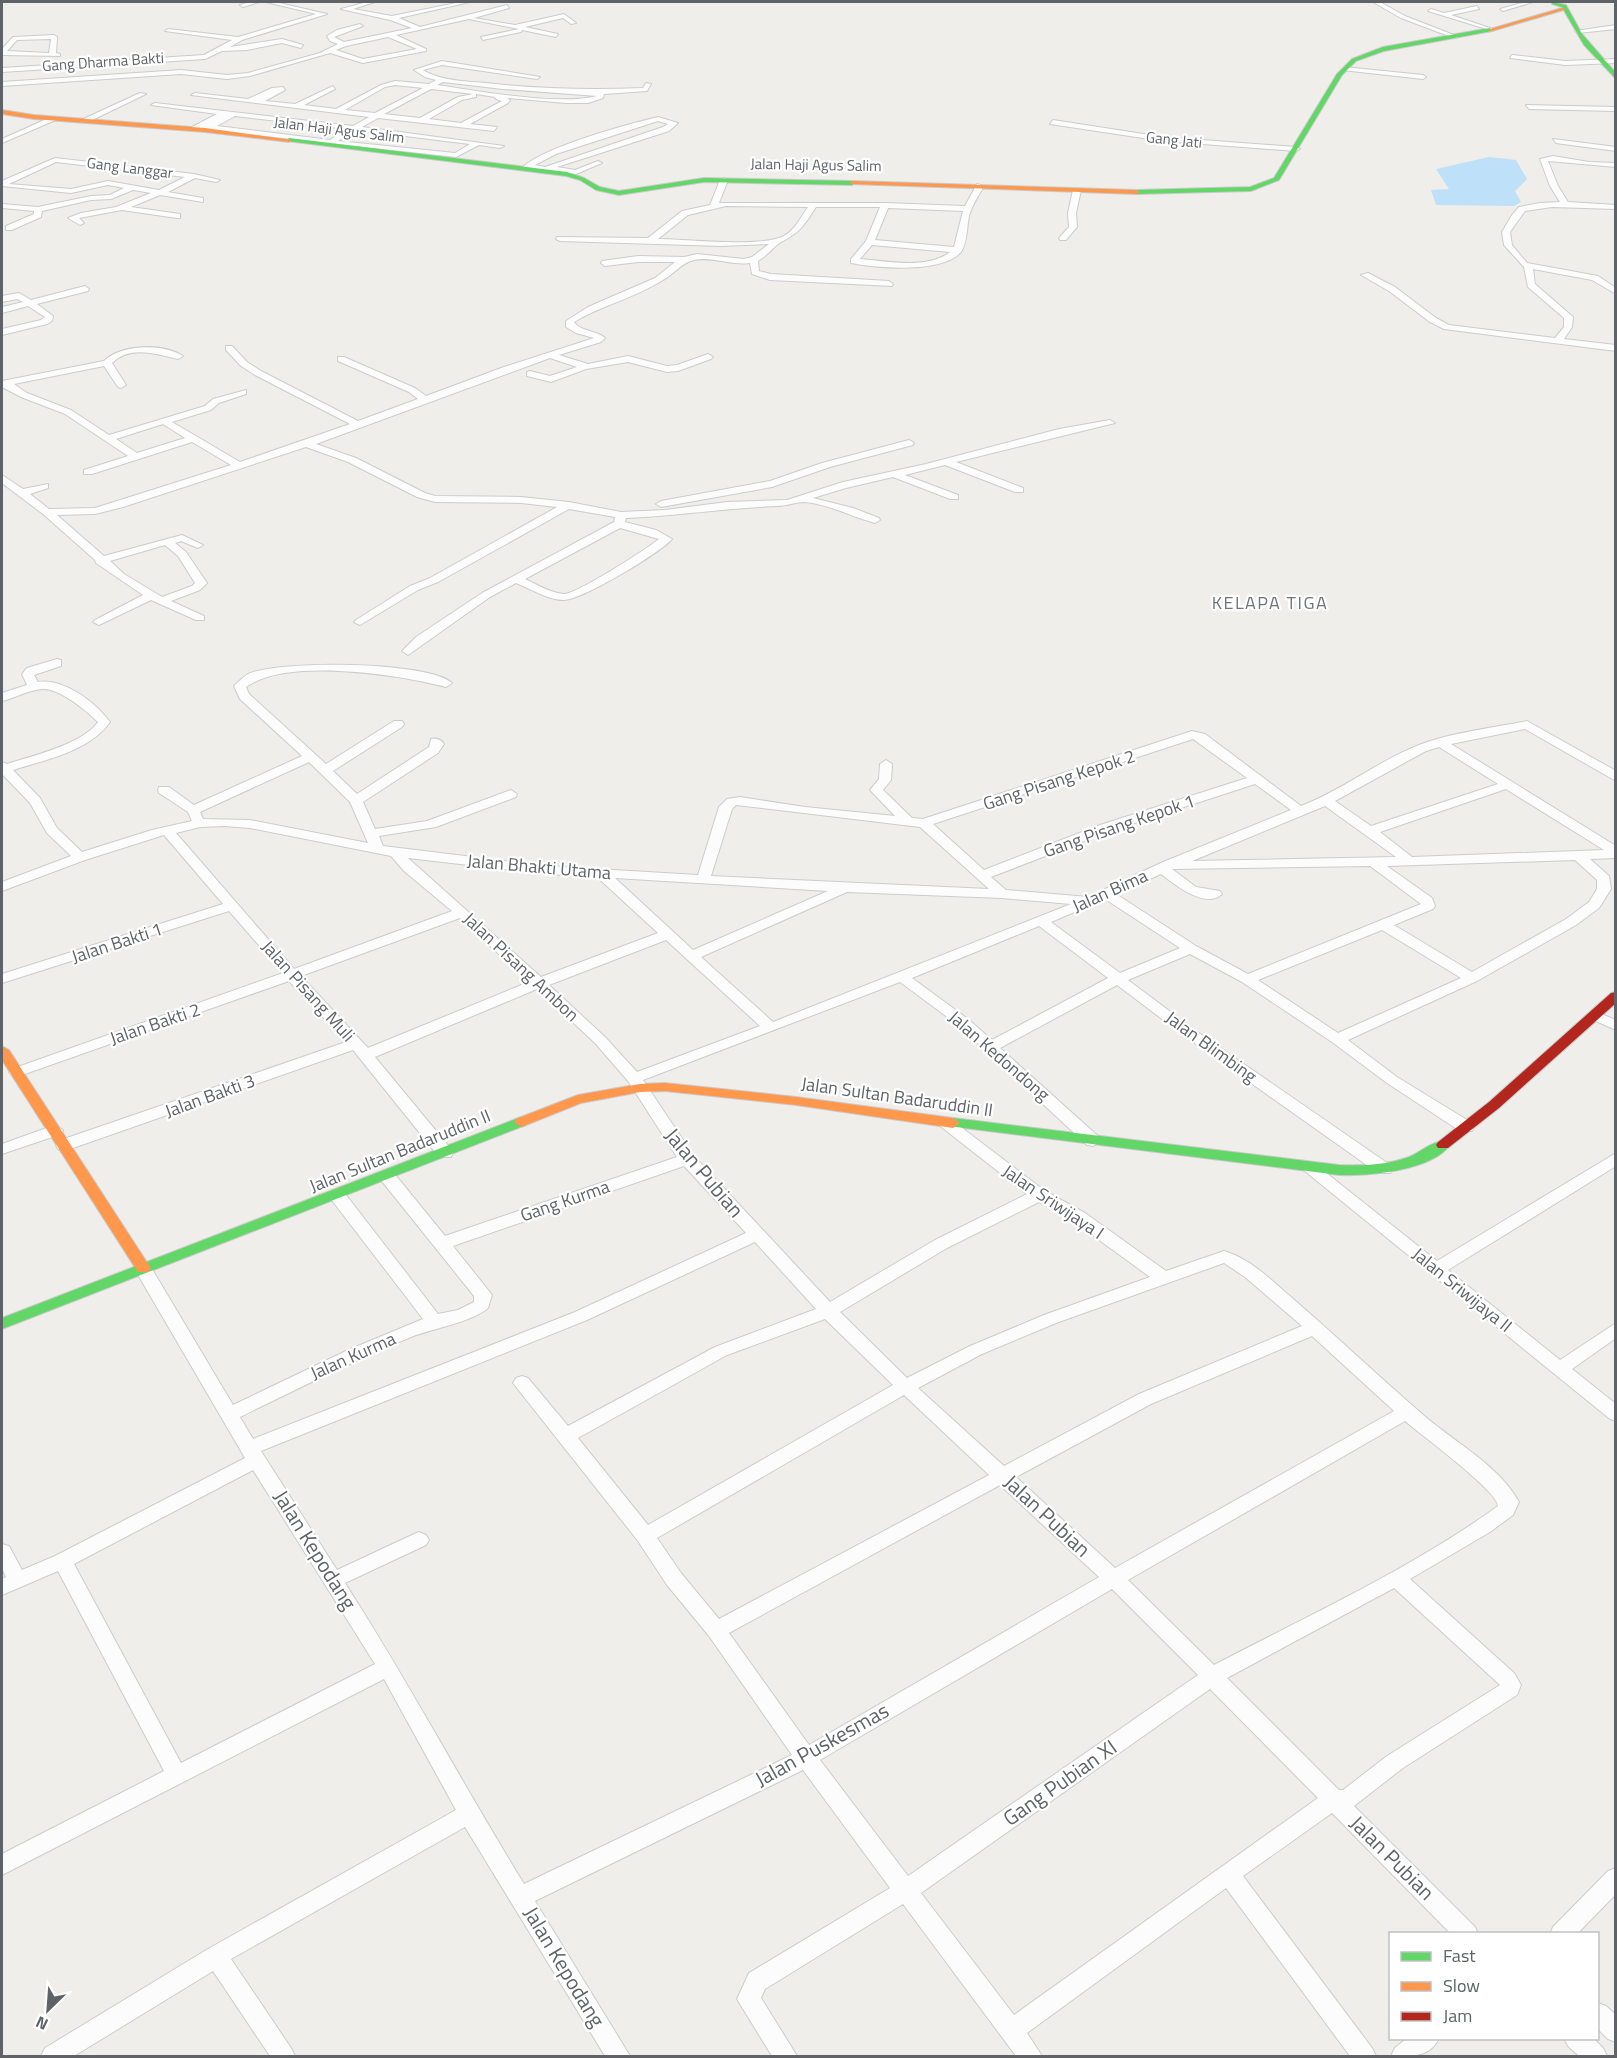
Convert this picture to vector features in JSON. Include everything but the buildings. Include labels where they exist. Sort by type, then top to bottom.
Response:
[{"type":"street","points":[[243,5],[256,2]]},
{"type":"street","points":[[269,2],[324,14]]},
{"type":"street","points":[[347,10],[344,9],[372,2]]},
{"type":"street","points":[[392,18],[467,2]]},
{"type":"street","points":[[1376,2],[1403,17],[1456,37]]},
{"type":"street","points":[[1503,9],[1530,2]]},
{"type":"street","points":[[1550,2],[1565,6],[1574,27],[1588,49],[1599,63],[1616,77]]},
{"type":"street","name":"Jalan Haji Agus Salim","points":[[2,112],[54,119],[203,128],[527,167],[576,177],[598,189],[619,193],[697,181],[724,180],[1163,193],[1251,189],[1277,179],[1344,69],[1354,60],[1371,52],[1491,30],[1565,6]]},
{"type":"street","points":[[2,84],[190,72],[236,77],[332,51],[344,44],[507,7]]},
{"type":"street","points":[[1443,15],[1477,8]]},
{"type":"street","points":[[368,14],[386,9]]},
{"type":"street","points":[[217,49],[240,39],[324,14],[347,10],[392,18],[418,28]]},
{"type":"street","points":[[1431,11],[1491,30]]},
{"type":"street","points":[[441,16],[459,13],[556,35]]},
{"type":"street","points":[[515,27],[561,16],[567,17],[573,23]]},
{"type":"street","points":[[491,22],[512,18]]},
{"type":"street","points":[[1533,18],[1574,27],[1616,27]]},
{"type":"street","points":[[344,44],[332,40],[330,36],[339,31],[360,26]]},
{"type":"street","points":[[483,38],[525,29]]},
{"type":"street","points":[[22,30],[60,31],[54,37],[53,52],[50,56]]},
{"type":"street","points":[[168,30],[240,39]]},
{"type":"street","points":[[363,62],[424,50],[387,34]]},
{"type":"street","points":[[2,53],[15,38],[54,37]]},
{"type":"street","points":[[200,49],[241,49],[284,40],[301,46]]},
{"type":"street","name":"Gang Dharma Bakti","points":[[2,70],[205,57],[217,49]]},
{"type":"street","points":[[102,50],[112,52]]},
{"type":"street","points":[[332,51],[363,62],[380,64]]},
{"type":"street","points":[[1522,51],[1512,57],[1556,63],[1616,61]]},
{"type":"street","points":[[2,53],[50,56],[72,54]]},
{"type":"street","points":[[409,53],[423,60]]},
{"type":"street","points":[[537,77],[442,63],[417,70],[419,73],[443,80],[546,92],[645,90],[648,84]]},
{"type":"street","points":[[1344,69],[1423,77]]},
{"type":"street","points":[[331,142],[443,80]]},
{"type":"street","points":[[229,83],[240,85]]},
{"type":"street","points":[[339,110],[386,84],[402,83],[549,100],[597,100],[601,97],[600,92]]},
{"type":"street","points":[[203,128],[255,101],[283,90],[263,87]]},
{"type":"street","points":[[297,106],[333,88]]},
{"type":"street","points":[[83,121],[142,94]]},
{"type":"street","points":[[195,94],[494,129]]},
{"type":"street","points":[[400,133],[464,96],[507,100],[463,125]]},
{"type":"street","points":[[155,105],[500,146]]},
{"type":"street","points":[[1529,106],[1616,109]]},
{"type":"street","points":[[2,141],[54,119]]},
{"type":"street","points":[[527,167],[553,152],[645,122],[658,119],[674,123],[666,129],[545,168]]},
{"type":"street","name":"Gang Jati","points":[[1053,122],[1163,139],[1296,149]]},
{"type":"street","points":[[203,128],[456,155],[478,143]]},
{"type":"street","points":[[1556,141],[1616,149]]},
{"type":"street","points":[[1566,205],[1554,186],[1544,159],[1616,165]]},
{"type":"street","name":"Gang Langgar","points":[[2,191],[4,185],[55,160],[194,176]]},
{"type":"street","points":[[527,167],[572,172],[598,163]]},
{"type":"street","points":[[75,172],[94,164]]},
{"type":"street","points":[[36,168],[56,170]]},
{"type":"street","points":[[2,172],[20,176]]},
{"type":"street","points":[[194,176],[216,180]]},
{"type":"street","name":"Gang Langgar","points":[[80,222],[72,218],[120,207],[159,193],[194,176]]},
{"type":"street","points":[[714,206],[724,180]]},
{"type":"street","points":[[4,185],[71,191],[107,183],[200,200]]},
{"type":"street","points":[[885,205],[870,242],[855,261],[933,263],[952,257],[958,250],[968,208],[980,186]]},
{"type":"street","points":[[2,206],[38,209],[91,198],[111,197],[131,188]]},
{"type":"street","points":[[1063,238],[1073,227],[1070,216],[1076,202],[1077,190]]},
{"type":"street","points":[[650,241],[685,213],[739,203],[968,208]]},
{"type":"street","points":[[560,239],[737,243],[778,240],[788,237],[813,205]]},
{"type":"street","points":[[1616,207],[1566,205],[1526,208],[1516,215],[1506,232],[1506,239],[1520,262],[1528,267],[1595,278],[1616,292]]},
{"type":"street","points":[[120,207],[139,212],[177,216]]},
{"type":"street","points":[[9,228],[38,215],[38,209]]},
{"type":"street","points":[[605,263],[703,258],[754,261],[778,240]]},
{"type":"street","points":[[870,242],[958,250]]},
{"type":"street","points":[[47,512],[95,511],[119,505],[307,444],[424,399],[548,355],[598,340],[597,336],[573,328],[569,325],[570,321],[593,307],[658,280],[684,260]]},
{"type":"street","points":[[754,261],[754,272],[770,277],[889,284]]},
{"type":"street","points":[[1528,267],[1531,285],[1569,316],[1568,327],[1559,339]]},
{"type":"street","points":[[1365,275],[1392,289],[1433,320],[1447,327],[1507,336],[1559,339],[1616,348]]},
{"type":"street","points":[[2,310],[85,289]]},
{"type":"street","points":[[2,299],[19,296],[49,316],[49,319],[2,332]]},
{"type":"street","points":[[229,348],[244,364],[258,373],[357,424]]},
{"type":"street","points":[[3,383],[106,363],[134,349],[178,356]]},
{"type":"street","points":[[548,355],[584,367],[597,367],[615,360],[628,359],[662,369],[672,369],[708,357]]},
{"type":"street","points":[[341,359],[412,390],[424,399]]},
{"type":"street","points":[[106,363],[121,385]]},
{"type":"street","points":[[530,374],[551,379],[584,367]]},
{"type":"street","points":[[3,383],[24,395],[68,412],[136,457]]},
{"type":"street","points":[[109,438],[208,408],[216,401],[243,392]]},
{"type":"street","points":[[164,422],[238,465]]},
{"type":"street","points":[[408,651],[420,639],[457,614],[620,520],[728,505],[779,504],[804,499],[828,489],[946,462],[1059,432],[1110,423]]},
{"type":"street","points":[[88,472],[194,438]]},
{"type":"street","points":[[587,509],[661,504],[772,484],[826,465],[909,443]]},
{"type":"street","points":[[307,444],[352,460],[421,495],[435,499],[510,500],[587,509],[667,539],[623,567],[569,596],[559,595],[516,579]]},
{"type":"street","points":[[946,462],[1019,490]]},
{"type":"street","points":[[893,474],[954,497]]},
{"type":"street","points":[[2,478],[47,512],[100,561],[120,576],[156,598],[200,618]]},
{"type":"street","points":[[22,493],[44,486]]},
{"type":"street","points":[[804,499],[849,510],[875,520]]},
{"type":"street","points":[[360,622],[414,588],[434,580],[569,506]]},
{"type":"street","points":[[100,561],[182,538],[198,544]]},
{"type":"street","points":[[99,622],[156,598],[198,587],[201,583],[182,554],[167,541]]},
{"type":"street","points":[[34,687],[28,674],[57,663]]},
{"type":"street","points":[[378,850],[356,801],[348,791],[244,696],[240,686],[255,676],[290,668],[397,672],[432,676],[446,682]]},
{"type":"street","points":[[2,697],[34,687],[51,686],[76,699],[103,720],[100,730],[79,741],[2,768],[35,801],[52,830],[80,857]]},
{"type":"street","points":[[324,771],[398,724]]},
{"type":"street","points":[[1215,894],[1192,891],[1165,867],[1326,801],[1422,748],[1440,742],[1527,725],[1616,777]]},
{"type":"street","name":"Gang Pisang Kepok 2","points":[[924,824],[1192,735],[1201,737],[1256,778]]},
{"type":"street","points":[[356,801],[434,750],[438,744],[435,741]]},
{"type":"street","points":[[1440,742],[1616,853]]},
{"type":"street","points":[[193,810],[312,757]]},
{"type":"street","points":[[886,764],[885,780],[876,790],[908,821]]},
{"type":"street","points":[[1256,778],[1300,812]]},
{"type":"street","name":"Gang Pisang Kepok 1","points":[[983,875],[1106,828],[1256,778]]},
{"type":"street","points":[[1370,831],[1509,784]]},
{"type":"street","points":[[164,790],[193,810],[200,823]]},
{"type":"street","points":[[372,833],[408,830],[448,819],[486,801],[511,794]]},
{"type":"street","points":[[703,880],[726,807],[732,802],[740,801],[805,811],[924,824],[1002,894]]},
{"type":"street","points":[[1326,801],[1410,861]]},
{"type":"street","name":"Jalan Bhakti Utama","points":[[2,887],[80,857],[200,823],[250,824],[396,853],[546,870],[845,888],[1002,894],[1090,901]]},
{"type":"street","name":"Jalan Pisang Muli","points":[[167,831],[292,975],[361,1049],[445,1153]]},
{"type":"street","name":"Jalan Pisang Ambon","points":[[396,853],[409,868],[462,912],[600,1040],[637,1083]]},
{"type":"street","name":"Jalan Bima","points":[[637,1083],[1090,901],[1165,867],[1580,857],[1616,853]]},
{"type":"street","points":[[1337,1039],[1473,978],[1571,922],[1593,905],[1604,889],[1604,879],[1580,857]]},
{"type":"street","points":[[1247,979],[1428,906],[1372,861]]},
{"type":"street","points":[[602,874],[771,1028]]},
{"type":"street","points":[[691,956],[845,888]]},
{"type":"street","points":[[1105,893],[1191,949],[1247,979],[1337,1039],[1392,1080],[1466,1127]]},
{"type":"street","name":"Jalan Bakti 1","points":[[2,979],[232,906]]},
{"type":"street","name":"Jalan Bakti 2","points":[[17,1072],[462,912]]},
{"type":"street","name":"Jalan Blimbing","points":[[1041,921],[1191,1034],[1384,1169]]},
{"type":"street","points":[[1383,924],[1473,978]]},
{"type":"street","name":"Jalan Bakti 3","points":[[64,1145],[361,1049],[667,934]]},
{"type":"street","points":[[991,1047],[1119,979],[1191,949]]},
{"type":"street","name":"Jalan Kedondong","points":[[901,976],[963,1022],[1093,1142]]},
{"type":"street","name":"Jalan Sultan Badaruddin II","points":[[2,1324],[143,1268],[337,1196],[578,1099],[637,1083],[665,1088],[796,1101],[1093,1142],[1309,1168],[1362,1171],[1397,1167],[1420,1160],[1511,1092],[1616,996]]},
{"type":"street","points":[[1594,1015],[1616,1026]]},
{"type":"street","name":"Jalan Kepodang","points":[[2,1050],[143,1268],[253,1454],[388,1667],[469,1814],[522,1896],[618,2056]]},
{"type":"street","name":"Jalan Pubian","points":[[637,1083],[687,1159],[828,1311],[1214,1676],[1333,1800],[1465,1932]]},
{"type":"street","name":"Jalan Sriwijaya I","points":[[943,1122],[1039,1196],[1079,1217],[1165,1279]]},
{"type":"street","points":[[2,1149],[55,1130]]},
{"type":"street","points":[[1437,1269],[1544,1205],[1616,1158]]},
{"type":"street","name":"Gang Kurma","points":[[443,1243],[687,1159]]},
{"type":"street","name":"Jalan Sriwijaya II","points":[[1309,1168],[1616,1414]]},
{"type":"street","points":[[387,1176],[443,1243]]},
{"type":"street","points":[[337,1196],[434,1321]]},
{"type":"street","points":[[566,1436],[721,1351],[828,1311],[941,1244],[1039,1196]]},
{"type":"street","points":[[2,1551],[10,1584],[62,1560],[253,1454],[580,1316],[756,1235]]},
{"type":"street","name":"Jalan Kurma","points":[[230,1414],[368,1347],[434,1321],[479,1307],[483,1295],[443,1243]]},
{"type":"street","points":[[645,1536],[906,1387],[976,1350],[1050,1319],[1165,1279],[1213,1259],[1224,1257],[1231,1259],[1316,1327],[1406,1412]]},
{"type":"street","points":[[716,1630],[1145,1399],[1316,1327]]},
{"type":"street","points":[[1560,1369],[1616,1329]]},
{"type":"street","points":[[522,1383],[645,1536],[674,1579],[716,1630],[905,1891],[1030,2056]]},
{"type":"street","name":"Gang Pubian XI","points":[[785,2056],[749,1998],[754,1984],[905,1891],[1214,1676],[1396,1578],[1483,1527],[1506,1510],[1509,1502],[1496,1486],[1406,1412]]},
{"type":"street","name":"Jalan Puskesmas","points":[[522,1896],[807,1758],[960,1666],[1406,1412]]},
{"type":"street","points":[[333,1580],[419,1540]]},
{"type":"street","points":[[62,1560],[177,1775]]},
{"type":"street","points":[[1011,2031],[1333,1800],[1347,1799],[1395,1762],[1510,1689],[1511,1685],[1507,1679],[1396,1578]]},
{"type":"street","points":[[2,1865],[388,1667]]},
{"type":"street","points":[[53,2056],[216,1956],[469,1814]]},
{"type":"street","points":[[1228,1874],[1364,2056]]},
{"type":"street","points":[[1564,1932],[1616,1878]]},
{"type":"street","points":[[216,1956],[283,2056]]},
{"type":"street","points":[[1599,2015],[1616,2031]]},
{"type":"street","points":[[1403,2056],[1424,2040]]},
{"type":"street","points":[[1578,2040],[1595,2056]]},
{"type":"water","points":[[1489,157],[1516,160],[1527,179],[1515,191],[1521,202],[1514,206],[1436,205],[1431,190],[1449,189],[1436,169]]},
{"type":"traffic: fast","points":[[1554,3],[1564,6],[1586,44],[1616,77]]},
{"type":"traffic: fast","points":[[1136,192],[1251,189],[1277,179],[1340,74],[1354,60],[1383,49],[1490,30]]},
{"type":"traffic: fast","points":[[289,140],[567,174],[582,179],[598,189],[619,193],[704,180],[852,183]]},
{"type":"traffic: fast","points":[[2,1324],[521,1122]]},
{"type":"traffic: fast","points":[[953,1123],[1339,1170],[1380,1169],[1406,1163],[1443,1145]]},
{"type":"traffic: slow","points":[[1490,30],[1564,9]]},
{"type":"traffic: slow","points":[[2,112],[34,117],[205,130],[289,140]]},
{"type":"traffic: slow","points":[[852,183],[1136,192]]},
{"type":"traffic: slow","points":[[2,1050],[143,1268]]},
{"type":"traffic: slow","points":[[521,1122],[578,1099],[640,1088],[665,1087],[796,1101],[953,1123]]},
{"type":"traffic: jam","points":[[1443,1145],[1494,1105],[1616,996]]},
{"type":"district","name":"KELAPA TIGA","points":[[1270,603]]}]
